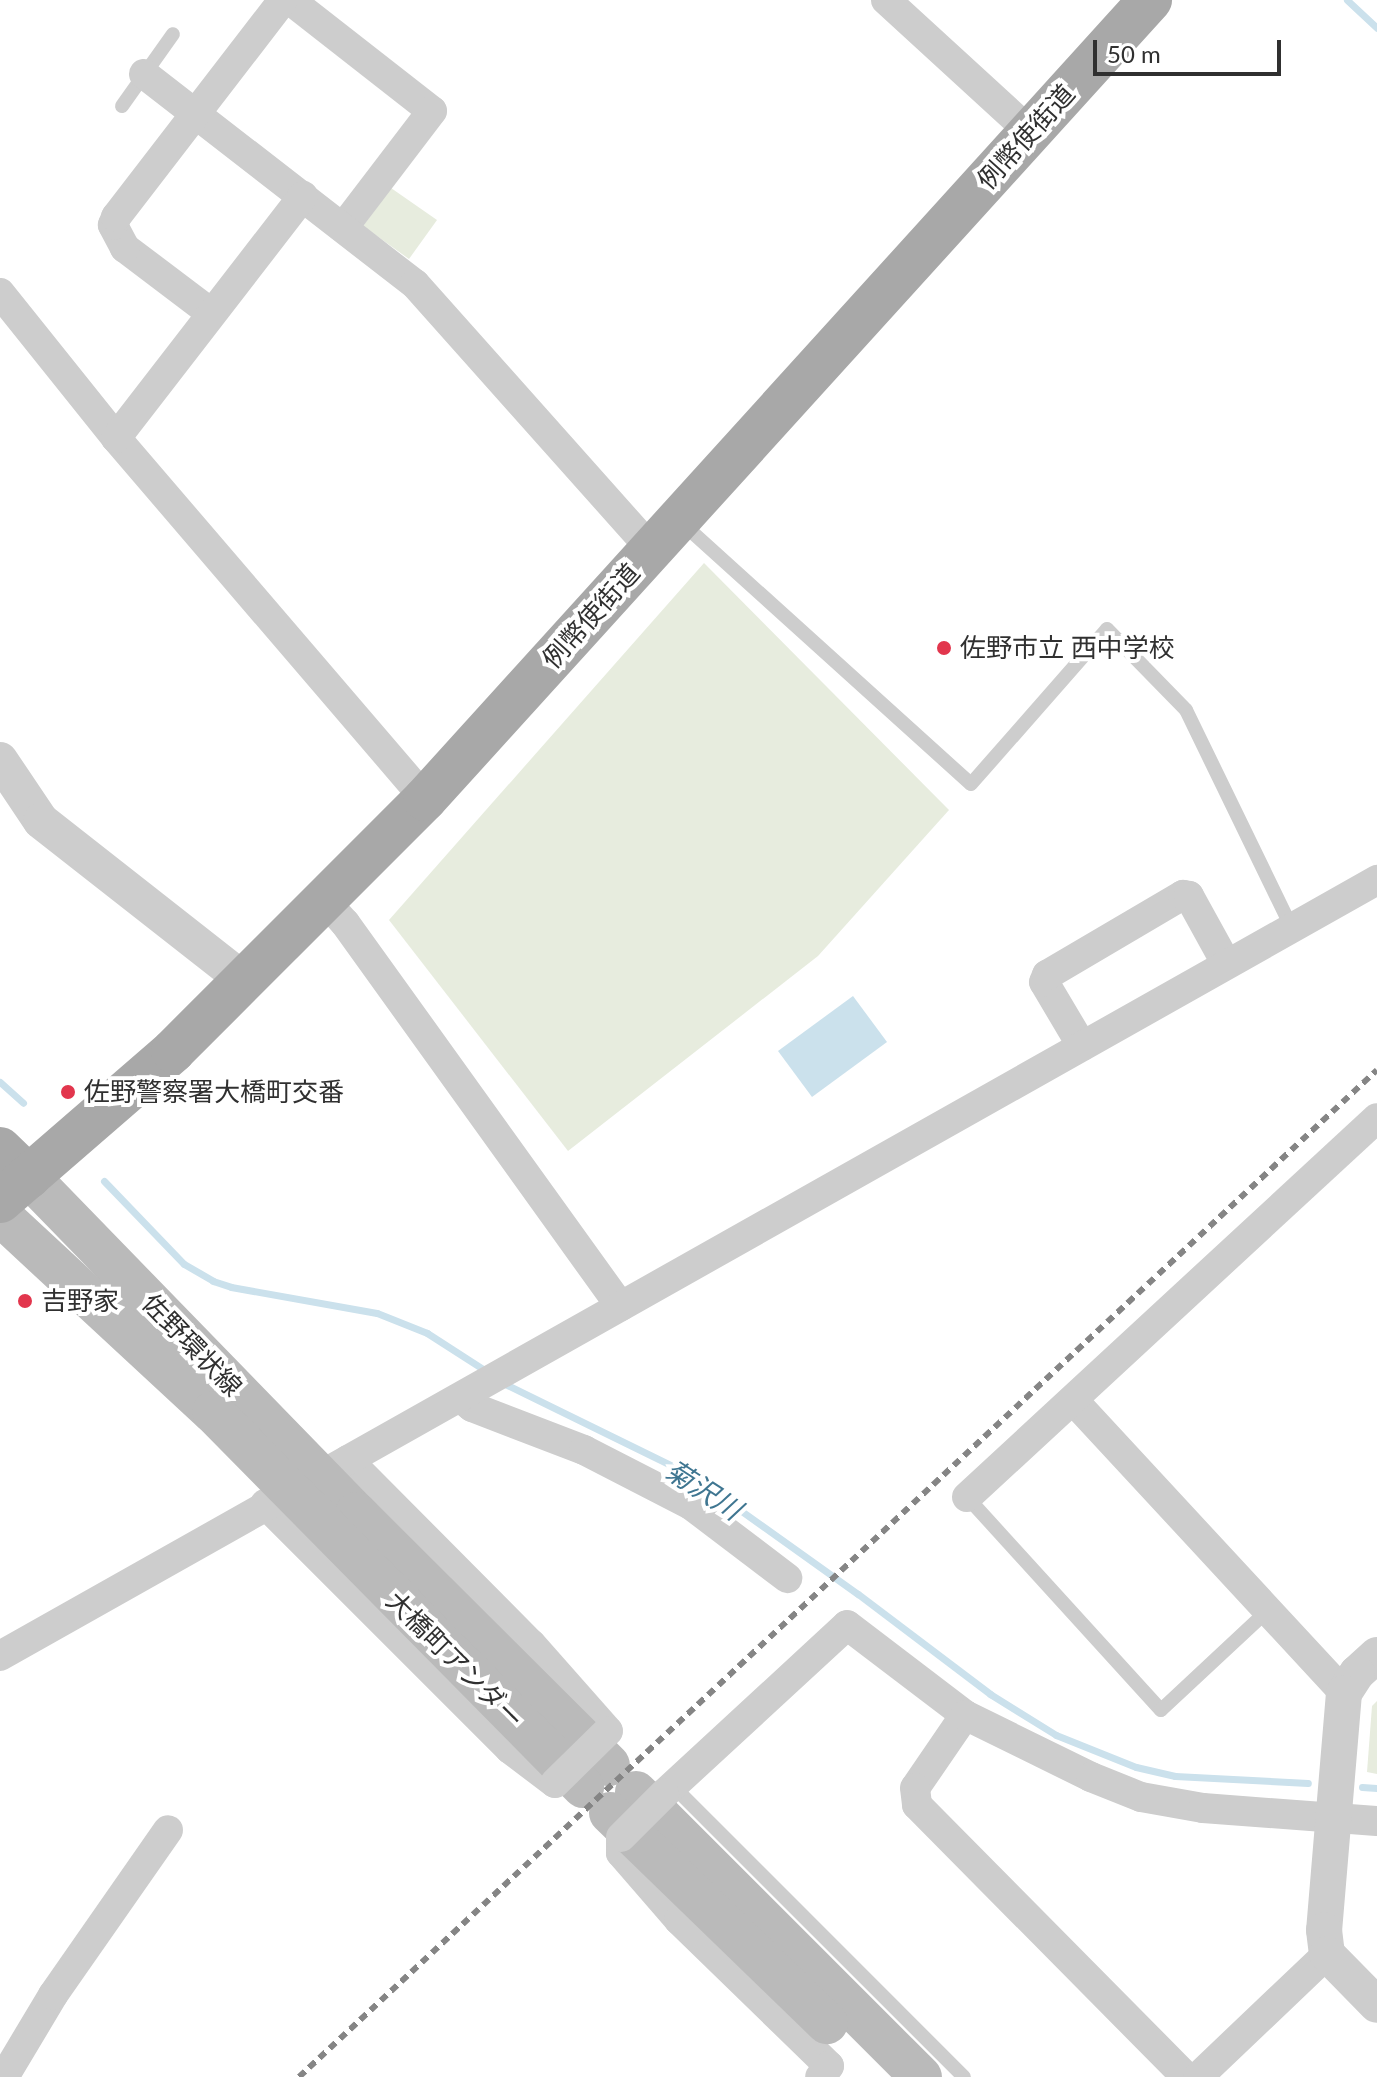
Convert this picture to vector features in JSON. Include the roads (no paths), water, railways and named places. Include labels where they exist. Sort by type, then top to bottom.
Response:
[{"type":"main road","name":"例幣使街道","points":[[10,1176],[173,1051],[425,799],[1150,0]]},
{"type":"main road","name":"佐野環状線","points":[[10,1176],[342,1522]]},
{"type":"main road","name":"佐野環状線","points":[[0,1215],[213,1412],[306,1483]]},
{"type":"main road","name":"大橋町アンダー","points":[[342,1522],[618,1788],[850,2063]]},
{"type":"main road","points":[[850,2063],[921,2077]]},
{"type":"street","points":[[211,313],[125,248],[113,225],[116,217],[283,0]]},
{"type":"street","points":[[290,0],[432,111],[343,228]]},
{"type":"street","points":[[886,0],[1030,132]]},
{"type":"street","points":[[144,74],[415,284],[665,535]]},
{"type":"street","points":[[116,438],[303,196]]},
{"type":"street","points":[[0,293],[116,438],[425,799]]},
{"type":"street","points":[[0,760],[41,821],[245,981]]},
{"type":"street","points":[[0,1656],[1377,880]]},
{"type":"street","points":[[1082,1046],[1044,982],[1047,975],[1183,895],[1189,896],[1226,963]]},
{"type":"street","points":[[325,901],[345,923],[620,1306]]},
{"type":"street","points":[[967,1497],[1377,1118]]},
{"type":"street","points":[[467,1394],[472,1407],[584,1450],[691,1505],[787,1578]]},
{"type":"street","points":[[1073,1400],[1344,1693]]},
{"type":"street","points":[[306,1483],[558,1673],[618,1788]]},
{"type":"street","points":[[306,1483],[510,1749],[618,1788]]},
{"type":"street","points":[[618,1788],[847,1625],[965,1715],[1091,1777],[1141,1797],[1203,1808],[1377,1821]]},
{"type":"street","points":[[1377,1655],[1357,1673],[1344,1693],[1324,1930],[1327,1954],[1377,2005]]},
{"type":"street","points":[[965,1715],[915,1788],[917,1805],[1186,2077]]},
{"type":"street","points":[[4,2077],[53,1995],[168,1830]]},
{"type":"street","points":[[1198,2077],[1327,1954]]},
{"type":"lane","points":[[122,106],[173,34]]},
{"type":"lane","points":[[665,535],[971,784],[1107,629],[1186,710],[1292,928]]},
{"type":"lane","points":[[967,1497],[1161,1710],[1267,1611]]},
{"type":"lane","points":[[618,1788],[964,2077]]},
{"type":"water","points":[[853,996],[887,1042],[812,1097],[778,1051]]},
{"type":"waterway","points":[[1347,0],[1377,28]]},
{"type":"waterway","name":"菊沢川","points":[[0,1082],[23,1103]]},
{"type":"waterway","name":"菊沢川","points":[[104,1181],[184,1264],[213,1281],[231,1287],[377,1313],[427,1333],[486,1371]]},
{"type":"waterway","name":"菊沢川","points":[[503,1383],[691,1475],[858,1594],[990,1694],[1056,1735],[1136,1767],[1175,1776],[1308,1783]]},
{"type":"waterway","name":"菊沢川","points":[[1362,1787],[1377,1788]]},
{"type":"railway","points":[[299,2077],[1377,1070]]},
{"type":"place","name":"佐野市立 西中学校","points":[[944,648]]},
{"type":"place","name":"佐野警察署大橋町交番","points":[[68,1092]]},
{"type":"place","name":"吉野家","points":[[25,1301]]}]
